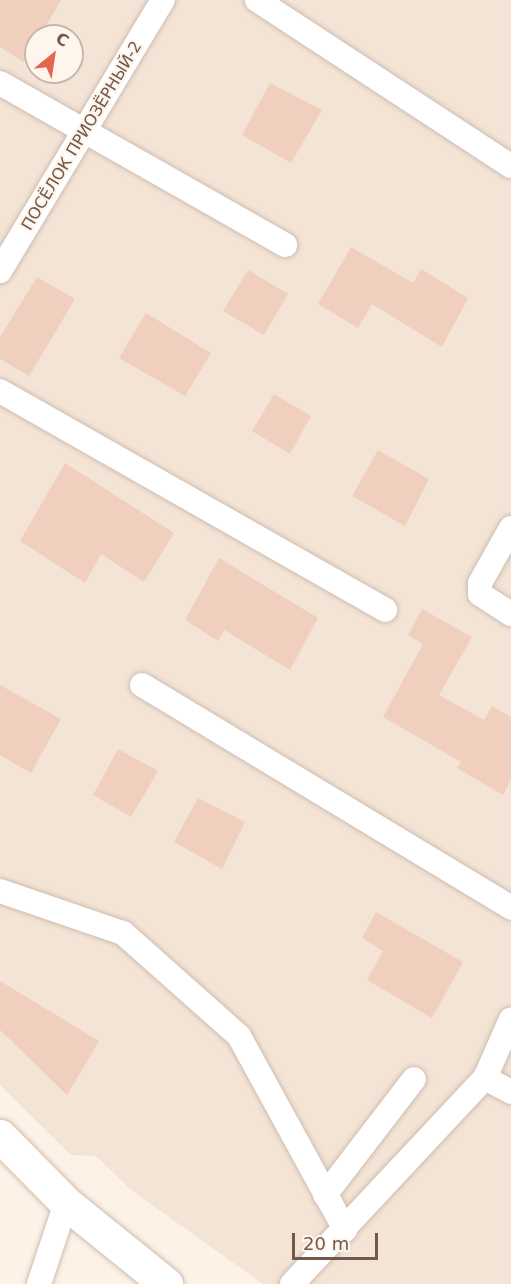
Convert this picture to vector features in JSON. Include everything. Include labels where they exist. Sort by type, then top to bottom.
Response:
[{"type":"street","name":"ПОСЁЛОК ПРИОЗЁРНЫЙ-2","points":[[0,272],[163,0]]},
{"type":"street","points":[[257,0],[511,166]]},
{"type":"street","points":[[0,83],[285,245]]},
{"type":"street","points":[[0,391],[385,610]]},
{"type":"street","points":[[511,528],[480,583],[480,594],[511,614]]},
{"type":"street","points":[[142,685],[511,908]]},
{"type":"street","points":[[0,891],[123,933],[239,1036],[345,1230]]},
{"type":"street","points":[[292,1284],[485,1078],[511,1019]]},
{"type":"street","points":[[485,1078],[511,1092]]},
{"type":"street","points":[[325,1195],[414,1079]]},
{"type":"street","points":[[0,1136],[66,1203],[166,1284]]},
{"type":"street","points":[[39,1284],[66,1203]]},
{"type":"shaded area","points":[[0,0],[511,0],[511,1284],[263,1284],[131,1190],[96,1156],[71,1155],[0,1085]]},
{"type":"building","points":[[0,0],[61,0],[47,24],[24,24],[24,62],[0,47]]},
{"type":"building","points":[[270,83],[322,110],[291,163],[242,135]]},
{"type":"building","points":[[351,247],[413,283],[421,269],[468,298],[442,347],[372,304],[358,328],[318,304]]},
{"type":"building","points":[[248,270],[288,294],[264,335],[223,311]]},
{"type":"building","points":[[37,277],[75,299],[29,376],[0,359],[0,337]]},
{"type":"building","points":[[146,313],[211,353],[185,396],[119,358]]},
{"type":"building","points":[[274,394],[311,416],[290,454],[252,431]]},
{"type":"building","points":[[378,450],[429,479],[405,526],[352,496]]},
{"type":"building","points":[[65,463],[174,533],[144,582],[101,554],[85,583],[20,541]]},
{"type":"building","points":[[219,558],[318,618],[290,670],[224,630],[218,641],[185,620]]},
{"type":"building","points":[[422,609],[472,637],[439,695],[484,720],[492,706],[511,717],[511,779],[503,795],[457,768],[461,762],[383,717],[423,644],[408,635]]},
{"type":"building","points":[[0,685],[61,719],[31,773],[0,755]]},
{"type":"building","points":[[118,749],[158,771],[131,817],[93,795]]},
{"type":"building","points":[[198,798],[245,822],[222,869],[174,842]]},
{"type":"building","points":[[376,912],[463,962],[432,1018],[367,980],[383,951],[362,938]]},
{"type":"building","points":[[0,981],[99,1041],[67,1095],[0,1030]]}]
